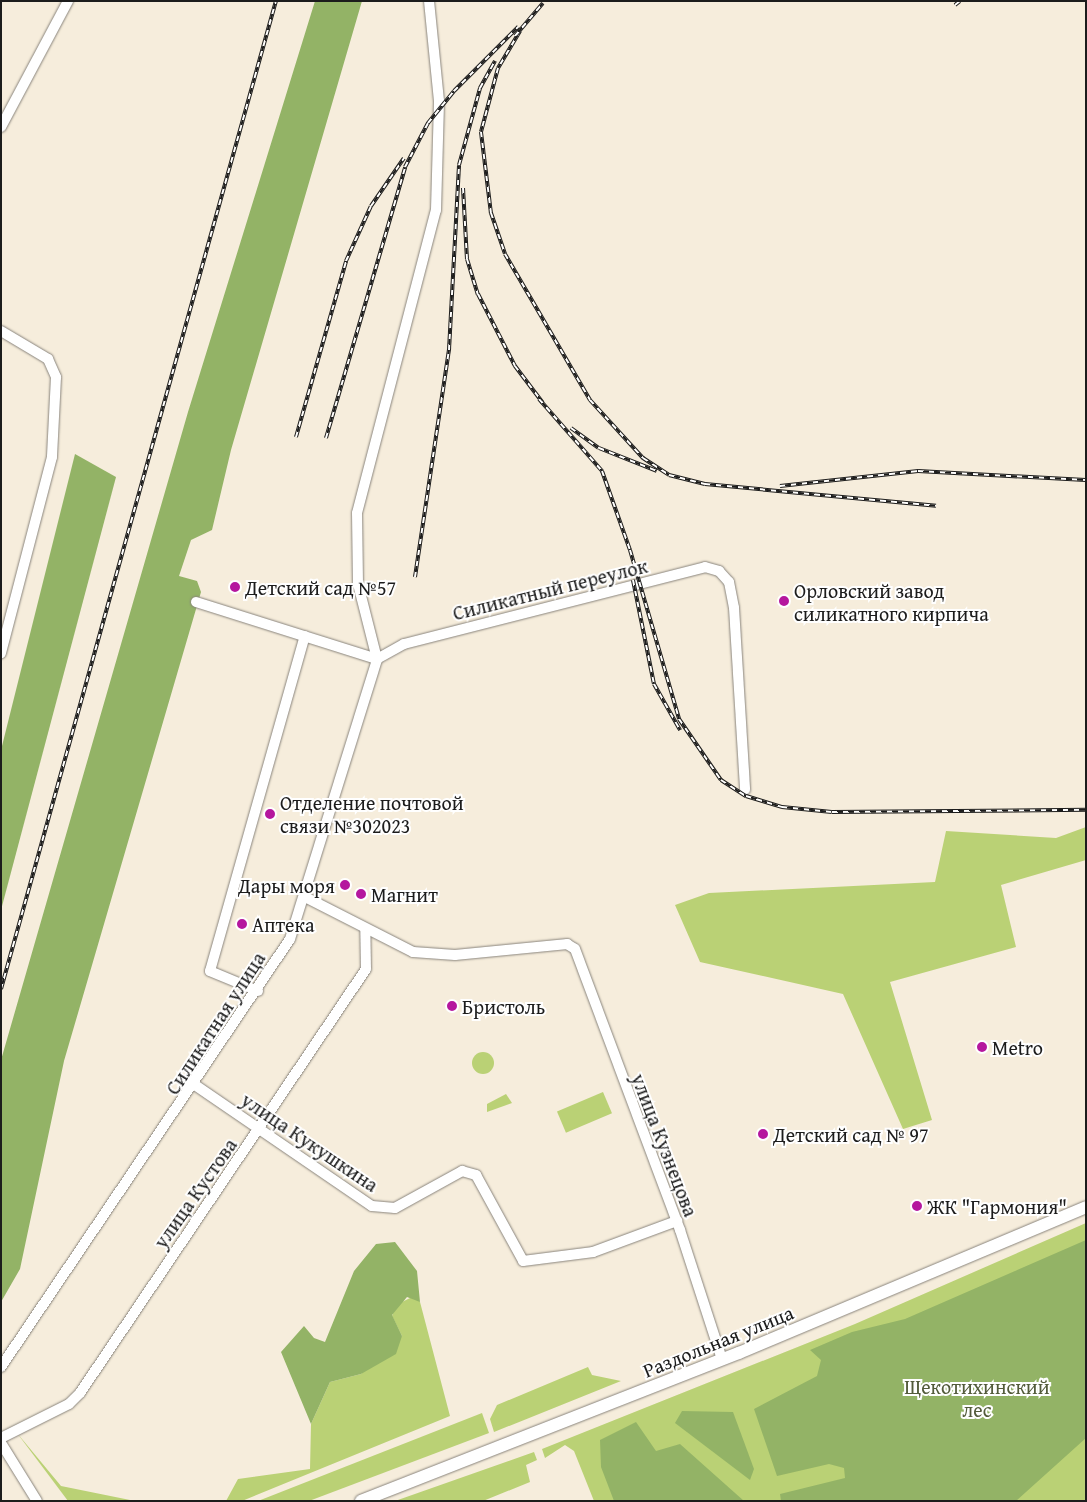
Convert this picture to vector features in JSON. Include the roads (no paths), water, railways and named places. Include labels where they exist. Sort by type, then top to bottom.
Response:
[{"type":"main road","name":"Раздольная улица","points":[[361,1501],[722,1359],[1086,1207]]},
{"type":"street","points":[[1,127],[68,1]]},
{"type":"street","points":[[377,659],[358,584],[357,513],[436,210],[439,101],[429,1]]},
{"type":"street","points":[[1,332],[48,359],[56,378],[52,457],[1,653]]},
{"type":"street","name":"Силикатный переулок","points":[[377,659],[404,644],[705,567],[719,571],[729,582],[739,665],[745,790]]},
{"type":"street","points":[[196,602],[377,659]]},
{"type":"street","points":[[258,991],[210,971],[305,636]]},
{"type":"street","name":"Силикатная улица","points":[[1,1367],[195,1085],[258,991],[290,939],[307,898],[377,659]]},
{"type":"street","points":[[307,898],[365,930]]},
{"type":"street","name":"улица Кузнецова","points":[[365,930],[394,945],[435,955],[571,946],[677,1221],[722,1359]]},
{"type":"street","name":"улица Кустова","points":[[1,1438],[69,1404],[80,1393],[261,1130],[366,969],[365,930]]},
{"type":"street","name":"улица Кукушкина","points":[[195,1085],[372,1206],[395,1208],[462,1171],[482,1181],[520,1259],[526,1262],[593,1252],[677,1221]]},
{"type":"street","points":[[1,1444],[37,1501]]},
{"type":"street","points":[[20,1475],[31,1501]]},
{"type":"street","points":[[20,1475],[45,1501]]},
{"type":"railway","points":[[1,989],[276,1]]},
{"type":"railway","points":[[955,5],[960,1]]},
{"type":"railway","points":[[515,36],[543,3]]},
{"type":"railway","points":[[326,438],[405,167],[428,123],[454,91],[518,27]]},
{"type":"railway","points":[[520,31],[498,68],[481,132],[491,213],[505,254],[590,400],[643,458],[669,475],[705,484],[936,506]]},
{"type":"railway","points":[[415,577],[449,350],[459,165],[480,88],[495,61]]},
{"type":"railway","points":[[296,437],[346,261],[371,206],[404,158]]},
{"type":"railway","points":[[463,188],[467,259],[478,294],[515,366],[543,403]]},
{"type":"railway","points":[[539,399],[602,471],[630,550],[679,719],[721,780],[746,796],[782,807],[832,812],[1086,810]]},
{"type":"railway","points":[[571,428],[599,448],[657,471]]},
{"type":"railway","points":[[780,486],[918,471],[1086,480]]},
{"type":"railway","points":[[633,580],[654,684],[680,730]]},
{"type":"place","name":"Детский сад №57","points":[[235,587]]},
{"type":"place","name":"Орловский завод силикатного кирпича","points":[[784,601]]},
{"type":"place","name":"Отделение почтовой связи №302023","points":[[270,814]]},
{"type":"place","name":"Дары моря","points":[[345,885]]},
{"type":"place","name":"Магнит","points":[[361,894]]},
{"type":"place","name":"Аптека","points":[[242,924]]},
{"type":"place","name":"Бристоль","points":[[452,1006]]},
{"type":"place","name":"Metro","points":[[982,1047]]},
{"type":"place","name":"Детский сад № 97","points":[[763,1134]]},
{"type":"place","name":"ЖК \"Гармония\"","points":[[917,1206]]},
{"type":"park label","name":"Щекотихинский лес","points":[[977,1398]]}]
